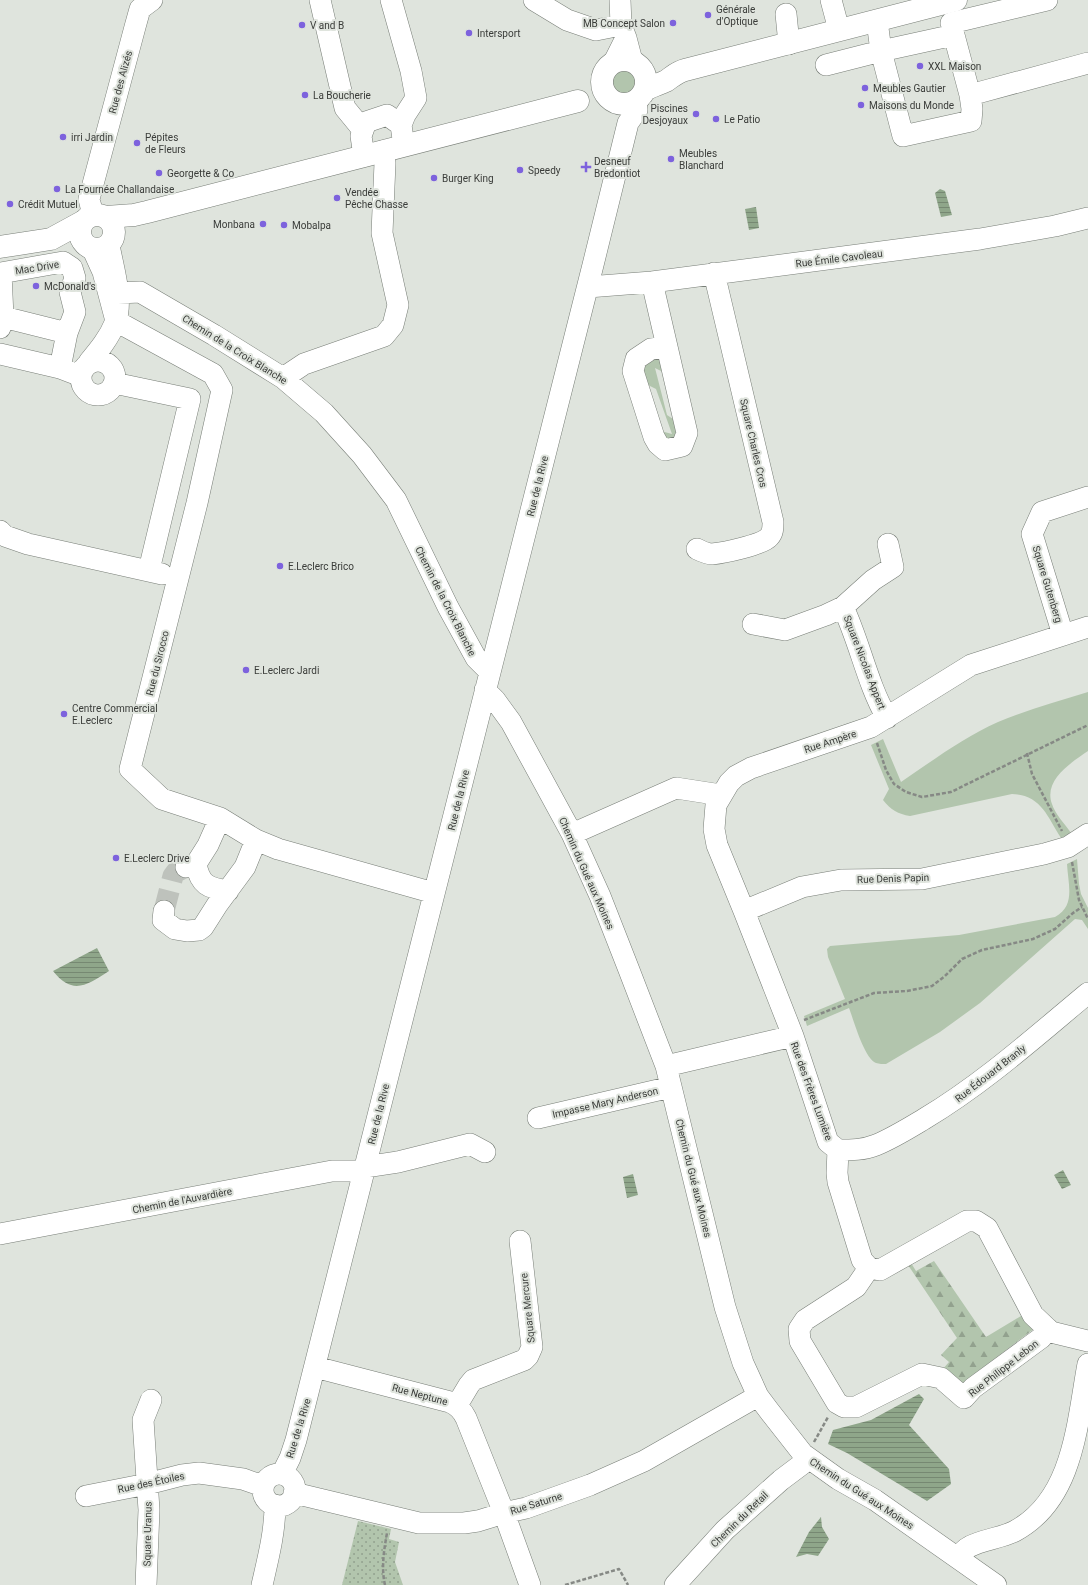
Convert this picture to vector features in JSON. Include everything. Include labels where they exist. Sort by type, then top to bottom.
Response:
[{"type":"main road","points":[[578,100],[586,104],[629,104],[654,85],[664,82],[676,73],[877,21],[951,15]]},
{"type":"main road","points":[[0,247],[53,238],[94,218],[134,215],[374,154],[402,135],[578,100],[584,94],[622,67],[666,70],[676,73]]},
{"type":"main road","points":[[622,67],[644,72],[646,79],[629,104]]},
{"type":"main road","points":[[622,67],[602,87],[605,94],[629,104]]},
{"type":"main road","points":[[53,238],[100,244],[134,215]]},
{"type":"main road","points":[[94,218],[114,227],[100,244]]},
{"type":"main road","points":[[94,218],[80,232],[100,244]]},
{"type":"street","name":"Rue des Alizés","points":[[94,218],[88,199],[140,9],[152,0]]},
{"type":"street","points":[[320,0],[345,108],[363,130]]},
{"type":"street","points":[[391,0],[411,72],[416,98],[405,114],[402,135]]},
{"type":"street","points":[[534,0],[567,20],[596,30],[623,32]]},
{"type":"street","points":[[620,0],[623,32],[622,67]]},
{"type":"street","points":[[831,0],[839,30]]},
{"type":"street","points":[[826,65],[880,51],[951,15],[1047,0]]},
{"type":"street","points":[[786,14],[789,44]]},
{"type":"street","points":[[877,21],[880,51],[903,136],[971,121],[972,109],[970,95],[951,15]]},
{"type":"street","points":[[970,95],[1088,63]]},
{"type":"street","name":"Rue de la Rive","points":[[282,1474],[290,1458],[296,1440],[315,1367],[487,681],[588,287],[629,104]]},
{"type":"street","points":[[283,378],[304,364],[384,336],[393,325],[398,305],[382,233],[386,163],[374,154],[361,136],[366,122],[387,115],[402,135]]},
{"type":"street","name":"Rue Émile Cavoleau","points":[[588,287],[652,282],[980,239],[1055,226],[1088,218]]},
{"type":"street","points":[[0,354],[60,368],[85,369],[100,360],[110,366],[115,377],[114,383],[108,392],[100,395],[91,394],[82,387],[85,369],[107,339],[119,304],[118,293],[100,244]]},
{"type":"street","points":[[100,244],[103,272],[115,317]]},
{"type":"street","name":"Mac Drive","points":[[2,323],[1,273],[63,262],[72,268],[75,278],[70,292],[74,312],[67,333],[60,368]]},
{"type":"street","name":"Square Charles Cros","points":[[697,550],[710,554],[755,545],[764,542],[770,537],[773,531],[773,522],[714,273]]},
{"type":"street","points":[[652,282],[667,347]]},
{"type":"street","name":"Chemin de la Croix Blanche","points":[[118,293],[140,292],[214,335],[283,378],[324,413],[362,455],[396,500],[448,607],[487,681]]},
{"type":"street","name":"Rue du Sirocco","points":[[115,317],[213,374],[222,390],[181,568],[130,769],[162,799],[220,818],[256,840],[278,849],[434,893]]},
{"type":"street","points":[[2,323],[67,333]]},
{"type":"street","points":[[114,383],[218,406]]},
{"type":"street","points":[[150,564],[190,399]]},
{"type":"street","name":"Square Gutenberg","points":[[1063,635],[1032,534],[1042,512],[1088,498]]},
{"type":"street","points":[[0,531],[5,536],[28,544],[181,568]]},
{"type":"street","name":"Square Nicolas Appert","points":[[754,624],[785,630],[843,607],[872,580],[892,567],[888,544]]},
{"type":"street","points":[[120,550],[150,564]]},
{"type":"street","name":"Square Nicolas Appert","points":[[843,607],[850,621],[878,703],[879,723]]},
{"type":"street","name":"Rue Ampère","points":[[721,795],[736,776],[751,768],[879,723],[971,665],[1088,627]]},
{"type":"street","name":"Chemin du Gué aux Moines","points":[[487,681],[495,700],[510,722],[572,834],[600,896],[666,1066],[725,1307],[735,1342],[758,1396],[806,1456],[838,1479],[875,1500],[996,1585]]},
{"type":"street","points":[[572,834],[676,788],[721,795]]},
{"type":"street","name":"Rue des Frères Lumière","points":[[721,795],[716,805],[715,814],[714,829],[717,845],[790,1031],[828,1142],[838,1150],[838,1182],[862,1260],[868,1268]]},
{"type":"street","points":[[220,818],[208,845],[191,866],[207,886],[214,889],[228,891]]},
{"type":"street","name":"Rue Denis Papin","points":[[744,911],[802,887],[841,880],[922,879],[1044,854],[1068,847],[1088,834]]},
{"type":"street","points":[[164,911],[163,920],[175,929],[187,931],[199,930],[203,927],[245,867],[256,840]]},
{"type":"street","name":"Rue Édouard Branly","points":[[838,1150],[854,1150],[876,1145],[950,1104],[979,1083],[1088,993]]},
{"type":"street","points":[[666,1066],[790,1031]]},
{"type":"street","name":"Impasse Mary Anderson","points":[[538,1118],[671,1087]]},
{"type":"street","name":"Chemin de l'Auvardière","points":[[0,1234],[332,1171],[357,1171],[470,1144],[485,1152]]},
{"type":"street","points":[[837,1403],[800,1341],[799,1329],[805,1320],[856,1287],[868,1268],[880,1270],[967,1221],[976,1221],[987,1228],[1033,1315],[1051,1332],[1088,1341]]},
{"type":"street","name":"Square Mercure","points":[[457,1405],[473,1380],[524,1360],[528,1356],[532,1347],[520,1241]]},
{"type":"street","name":"Rue Philippe Lebon","points":[[837,1403],[844,1407],[856,1407],[922,1374],[941,1378],[964,1398],[973,1388],[1041,1338],[1048,1329]]},
{"type":"street","points":[[959,1558],[969,1547],[1020,1528],[1037,1514],[1050,1500],[1067,1468],[1088,1364]]},
{"type":"street","name":"Rue Neptune","points":[[315,1367],[450,1402],[457,1405],[462,1410],[504,1513],[530,1585]]},
{"type":"street","name":"Rue Saturne","points":[[294,1493],[418,1523],[457,1523],[478,1521],[526,1508],[590,1486],[644,1461],[758,1396]]},
{"type":"street","name":"Square Uranus","points":[[146,1585],[149,1510],[143,1420],[151,1400]]},
{"type":"street","name":"Chemin du Retail","points":[[675,1585],[725,1530],[806,1456]]},
{"type":"street","name":"Rue des Étoiles","points":[[86,1496],[148,1484],[182,1475],[199,1474],[243,1479],[263,1486]]},
{"type":"street","points":[[282,1474],[291,1479],[294,1493],[287,1503],[279,1506],[271,1504],[265,1498],[263,1494],[263,1486],[265,1481],[272,1475],[282,1474]]},
{"type":"street","points":[[262,1585],[269,1556],[275,1505]]},
{"type":"path","points":[[879,723],[886,770],[894,784],[906,792],[922,797],[951,792],[1030,752],[1088,725]]},
{"type":"path","points":[[790,1031],[874,993],[907,991],[932,986],[962,959],[982,950],[1033,939],[1055,929],[1082,907]]},
{"type":"path","points":[[806,1456],[837,1403]]},
{"type":"path","points":[[385,1585],[383,1576],[384,1549],[391,1517]]},
{"type":"path","points":[[565,1585],[619,1569],[628,1585]]},
{"type":"green space","points":[[625,70],[630,71],[636,77],[636,87],[630,93],[625,94],[620,93],[614,87],[613,82],[614,77],[620,71]]},
{"type":"green space","points":[[659,357],[667,374],[655,368],[667,415],[679,423],[682,435],[669,445],[657,430],[672,434],[656,389],[640,381],[641,360]]},
{"type":"green space","points":[[1088,692],[1088,751],[1067,766],[1055,780],[1050,795],[1055,811],[1071,833],[1061,838],[1042,808],[1030,798],[1022,795],[1012,794],[910,816],[895,811],[883,800],[889,789],[871,745],[883,739],[901,782],[948,750],[985,728],[1020,714]]},
{"type":"green space","points":[[1077,859],[1081,894],[1088,908],[1088,929],[1082,920],[1075,919],[980,1003],[940,1032],[886,1064],[882,1064],[876,1063],[867,1054],[849,1008],[807,1026],[804,1016],[845,999],[828,957],[827,949],[830,946],[959,935],[1055,917],[1062,912],[1068,901],[1069,887],[1067,864]]},
{"type":"green space","points":[[934,1261],[986,1337],[1026,1313],[1035,1328],[964,1382],[959,1382],[942,1370],[949,1362],[941,1355],[957,1338],[908,1265],[911,1263],[916,1271]]},
{"type":"green space","points":[[358,1521],[391,1529],[389,1539],[399,1542],[395,1562],[403,1585],[342,1585]]},
{"type":"shaded area","points":[[940,189],[945,191],[952,215],[941,217],[935,193]]},
{"type":"shaded area","points":[[756,207],[759,228],[749,230],[745,209]]},
{"type":"shaded area","points":[[97,948],[109,971],[87,984],[74,986],[67,984],[53,971]]},
{"type":"shaded area","points":[[1063,1170],[1071,1185],[1062,1189],[1054,1175]]},
{"type":"shaded area","points":[[633,1174],[638,1195],[627,1198],[623,1177]]},
{"type":"shaded area","points":[[919,1394],[924,1399],[909,1425],[949,1469],[951,1484],[927,1501],[847,1453],[828,1444],[833,1430],[871,1420]]},
{"type":"shaded area","points":[[821,1517],[822,1527],[829,1539],[818,1556],[807,1554],[796,1557],[809,1532]]},
{"type":"tunnel","points":[[164,911],[173,876],[176,872],[186,867]]},
{"type":"place","name":"Générale d'Optique","points":[[708,15]]},
{"type":"place","name":"MB Concept Salon","points":[[673,23]]},
{"type":"place","name":"V and B","points":[[302,25]]},
{"type":"place","name":"Intersport","points":[[469,33]]},
{"type":"place","name":"XXL Maison","points":[[920,66]]},
{"type":"place","name":"Meubles Gautier","points":[[865,88]]},
{"type":"place","name":"La Boucherie","points":[[305,95]]},
{"type":"place","name":"Maisons du Monde","points":[[861,105]]},
{"type":"place","name":"Piscines Desjoyaux","points":[[696,114]]},
{"type":"place","name":"Le Patio","points":[[716,119]]},
{"type":"place","name":"irri Jardin","points":[[63,137]]},
{"type":"place","name":"Pépites de Fleurs","points":[[137,143]]},
{"type":"place","name":"Meubles Blanchard","points":[[671,159]]},
{"type":"place","name":"Desneuf Bredontiot","points":[[586,167]]},
{"type":"place","name":"Speedy","points":[[520,170]]},
{"type":"place","name":"Georgette & Co","points":[[159,173]]},
{"type":"place","name":"Burger King","points":[[434,178]]},
{"type":"place","name":"La Fournée Challandaise","points":[[57,189]]},
{"type":"place","name":"Vendée Pêche Chasse","points":[[337,198]]},
{"type":"place","name":"Crédit Mutuel","points":[[10,204]]},
{"type":"place","name":"Monbana","points":[[263,224]]},
{"type":"place","name":"Mobalpa","points":[[284,225]]},
{"type":"place","name":"McDonald's","points":[[36,286]]},
{"type":"place","name":"E.Leclerc Brico","points":[[280,566]]},
{"type":"place","name":"E.Leclerc Jardi","points":[[246,670]]},
{"type":"place","name":"Centre Commercial E.Leclerc","points":[[64,714]]},
{"type":"place","name":"E.Leclerc Drive","points":[[116,858]]}]
